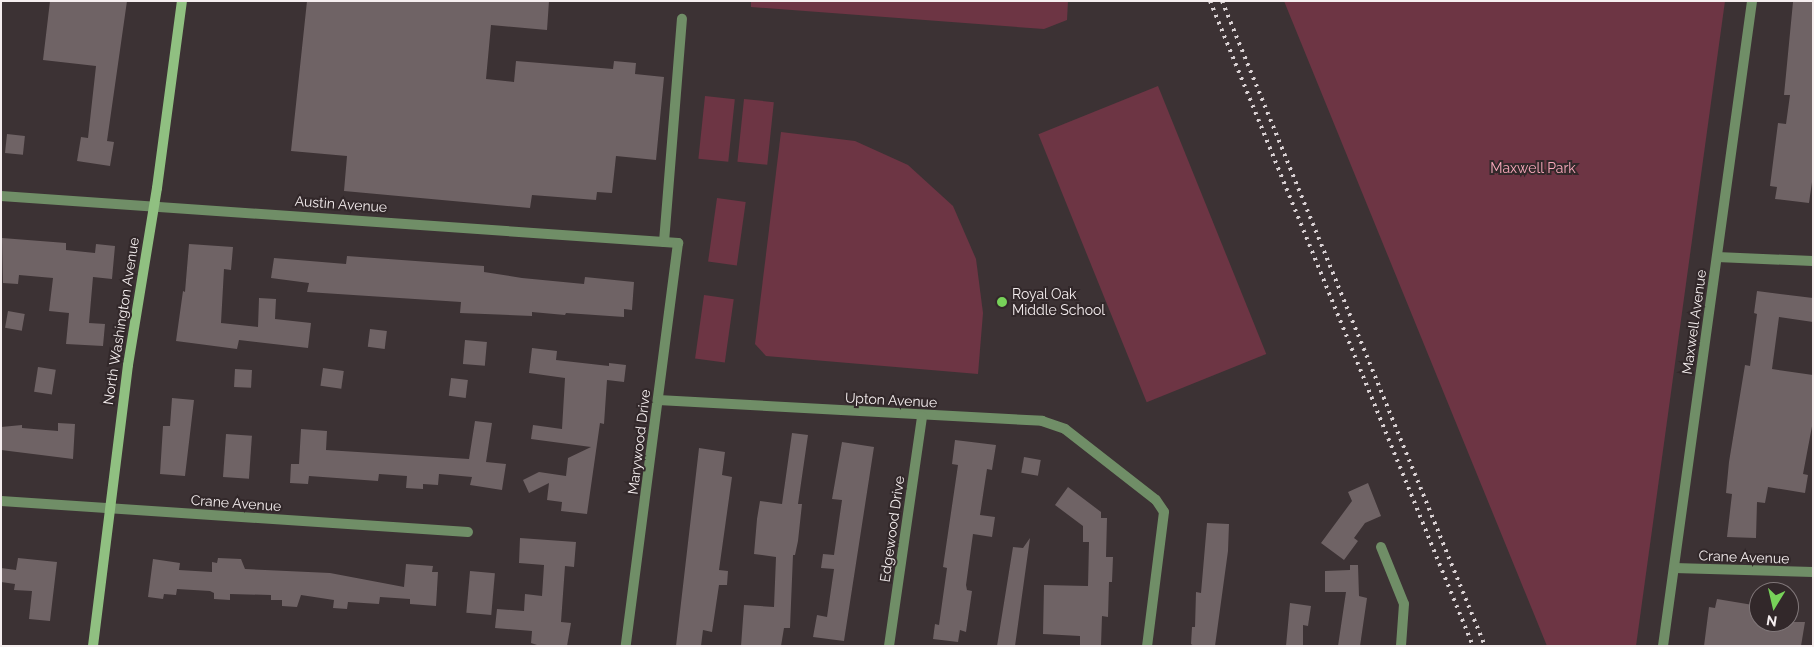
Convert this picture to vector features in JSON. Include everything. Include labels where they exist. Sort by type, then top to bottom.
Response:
[{"type":"street","name":"North Washington Avenue","points":[[93,646],[128,365],[154,205],[182,1]]},
{"type":"street","name":"Maxwell Avenue","points":[[1662,646],[1752,1]]},
{"type":"street","points":[[664,242],[682,19]]},
{"type":"street","name":"Austin Avenue","points":[[1,196],[154,205],[678,243]]},
{"type":"street","name":"Marywood Drive","points":[[626,646],[678,243]]},
{"type":"street","points":[[1716,257],[1813,261]]},
{"type":"street","name":"Upton Avenue","points":[[658,400],[1055,423],[1156,500],[1164,512],[1147,646]]},
{"type":"street","name":"Edgewood Drive","points":[[889,646],[922,416]]},
{"type":"street","name":"Crane Avenue","points":[[1,501],[468,532]]},
{"type":"street","points":[[1381,546],[1404,604],[1401,646]]},
{"type":"street","name":"Crane Avenue","points":[[1674,568],[1813,572]]},
{"type":"green space","points":[[751,1],[1068,1],[1067,20],[1044,29],[751,7]]},
{"type":"green space","name":"Maxwell Park","points":[[1284,1],[1725,1],[1636,646],[1547,646]]},
{"type":"green space","points":[[1158,86],[1266,354],[1147,402],[1038,134]]},
{"type":"green space","points":[[705,96],[735,99],[728,162],[698,159]]},
{"type":"green space","points":[[744,99],[774,102],[767,165],[737,162]]},
{"type":"green space","points":[[781,132],[855,141],[908,165],[953,206],[976,259],[983,313],[978,374],[766,356],[755,344]]},
{"type":"green space","points":[[717,198],[746,202],[737,265],[708,261]]},
{"type":"green space","points":[[704,295],[734,299],[725,363],[695,358]]},
{"type":"building","points":[[50,1],[127,1],[107,141],[114,142],[110,166],[77,161],[81,137],[88,138],[96,66],[43,60]]},
{"type":"building","points":[[307,1],[549,1],[547,30],[491,25],[486,79],[514,82],[516,61],[613,69],[614,61],[636,63],[635,74],[664,77],[656,160],[616,156],[612,193],[597,192],[596,200],[532,195],[530,208],[344,191],[347,156],[291,151]]},
{"type":"building","points":[[1793,2],[1813,2],[1813,175],[1809,203],[1775,199],[1777,187],[1770,186],[1778,123],[1786,124],[1790,95],[1784,95]]},
{"type":"building","points":[[7,134],[25,136],[23,155],[5,153]]},
{"type":"building","points":[[2,238],[66,243],[66,250],[95,253],[96,244],[115,246],[112,279],[93,277],[89,323],[105,324],[103,346],[66,344],[69,313],[49,311],[53,278],[19,275],[18,284],[3,283]]},
{"type":"building","points":[[189,244],[233,247],[231,270],[224,269],[221,323],[258,327],[259,298],[276,299],[275,319],[311,323],[308,348],[239,340],[237,349],[176,341],[183,291],[185,292]]},
{"type":"building","points":[[347,256],[484,266],[484,272],[584,284],[585,277],[634,282],[632,310],[624,309],[624,317],[532,312],[532,316],[460,313],[461,302],[307,292],[309,283],[271,278],[274,258],[346,264]]},
{"type":"building","points":[[1757,291],[1813,298],[1813,322],[1779,317],[1772,369],[1813,375],[1813,421],[1803,474],[1808,475],[1805,493],[1768,487],[1765,503],[1757,502],[1756,538],[1727,537],[1732,494],[1726,493],[1729,462],[1745,365],[1750,366],[1757,314],[1754,313]]},
{"type":"building","points":[[8,311],[25,314],[22,331],[5,328]]},
{"type":"building","points":[[370,329],[387,331],[385,349],[368,347]]},
{"type":"building","points":[[465,340],[487,342],[485,366],[463,364]]},
{"type":"building","points":[[532,348],[557,351],[556,360],[609,366],[609,363],[626,365],[624,382],[607,380],[604,424],[600,423],[587,514],[561,511],[562,502],[547,500],[549,483],[529,493],[523,480],[539,472],[566,476],[568,458],[591,447],[531,439],[533,425],[562,429],[565,378],[529,373]]},
{"type":"building","points":[[38,367],[56,370],[52,395],[34,392]]},
{"type":"building","points":[[323,368],[344,371],[341,389],[320,386]]},
{"type":"building","points":[[235,369],[252,370],[251,388],[234,387]]},
{"type":"building","points":[[451,378],[468,380],[466,398],[449,396]]},
{"type":"building","points":[[172,398],[194,400],[185,476],[160,474],[163,426],[170,426]]},
{"type":"building","points":[[475,421],[492,423],[486,462],[506,464],[502,490],[470,485],[472,477],[439,474],[438,485],[423,484],[423,489],[406,488],[407,476],[379,474],[378,481],[309,476],[308,484],[290,483],[291,464],[299,464],[301,429],[327,431],[326,450],[469,459]]},
{"type":"building","points":[[58,423],[75,424],[73,459],[1,450],[1,427],[22,425],[22,428],[58,431]]},
{"type":"building","points":[[792,433],[808,435],[798,504],[802,504],[798,541],[795,555],[793,555],[790,628],[784,628],[781,646],[741,646],[744,605],[774,607],[776,557],[754,554],[757,519],[760,501],[782,504]]},
{"type":"building","points":[[226,434],[252,436],[249,479],[223,477]]},
{"type":"building","points":[[955,440],[996,445],[992,470],[987,469],[980,515],[995,517],[992,537],[973,534],[966,585],[967,590],[972,591],[966,632],[960,630],[958,642],[933,639],[935,624],[939,625],[947,568],[943,567],[958,465],[952,464]]},
{"type":"building","points":[[842,442],[874,447],[844,641],[813,637],[817,615],[827,617],[834,569],[821,568],[823,554],[834,555],[842,500],[832,499]]},
{"type":"building","points":[[699,448],[725,452],[722,475],[732,477],[719,570],[728,571],[727,585],[719,585],[712,632],[703,630],[701,646],[676,646]]},
{"type":"building","points":[[1024,457],[1041,460],[1038,476],[1021,473]]},
{"type":"building","points":[[1368,483],[1381,516],[1365,523],[1354,538],[1358,541],[1344,560],[1321,543],[1352,501],[1348,492]]},
{"type":"building","points":[[1068,487],[1101,512],[1101,518],[1107,518],[1106,557],[1113,557],[1112,582],[1109,582],[1108,617],[1102,616],[1101,646],[1080,646],[1080,636],[1043,634],[1044,585],[1088,586],[1089,542],[1083,542],[1083,526],[1055,505]]},
{"type":"building","points":[[1207,523],[1229,524],[1228,551],[1215,646],[1194,646],[1191,644],[1192,627],[1195,627],[1196,592],[1201,593]]},
{"type":"building","points":[[520,538],[576,542],[574,567],[565,566],[561,622],[571,623],[567,646],[540,646],[531,643],[532,631],[495,628],[497,609],[524,611],[525,594],[542,596],[544,565],[519,563]]},
{"type":"building","points":[[1030,538],[1015,646],[997,646],[1013,547],[1023,548]]},
{"type":"building","points":[[18,558],[57,562],[50,621],[29,619],[32,591],[14,590],[15,584],[1,582],[1,568],[16,570]]},
{"type":"building","points":[[218,558],[241,559],[245,569],[330,573],[404,587],[406,564],[433,566],[432,572],[438,572],[436,606],[410,604],[410,599],[380,597],[379,604],[348,602],[347,609],[333,608],[334,600],[301,595],[297,607],[282,606],[282,600],[271,600],[271,595],[230,594],[230,600],[214,599],[214,593],[210,591],[177,589],[176,595],[164,594],[163,599],[148,597],[153,559],[180,563],[179,570],[212,572],[212,562],[217,563]]},
{"type":"building","points":[[1350,565],[1358,565],[1359,596],[1367,598],[1360,646],[1338,646],[1346,592],[1325,592],[1325,571],[1350,570]]},
{"type":"building","points":[[470,571],[495,573],[491,615],[466,613]]},
{"type":"building","points":[[1717,599],[1749,604],[1749,632],[1799,632],[1799,622],[1805,622],[1801,646],[1704,646],[1709,607],[1715,608]]},
{"type":"building","points":[[1290,603],[1311,606],[1308,626],[1303,625],[1303,646],[1286,646]]},
{"type":"railway","points":[[1210,1],[1473,646]]},
{"type":"railway","points":[[1222,1],[1485,646]]},
{"type":"place","name":"Royal Oak Middle School","points":[[1002,302]]}]
